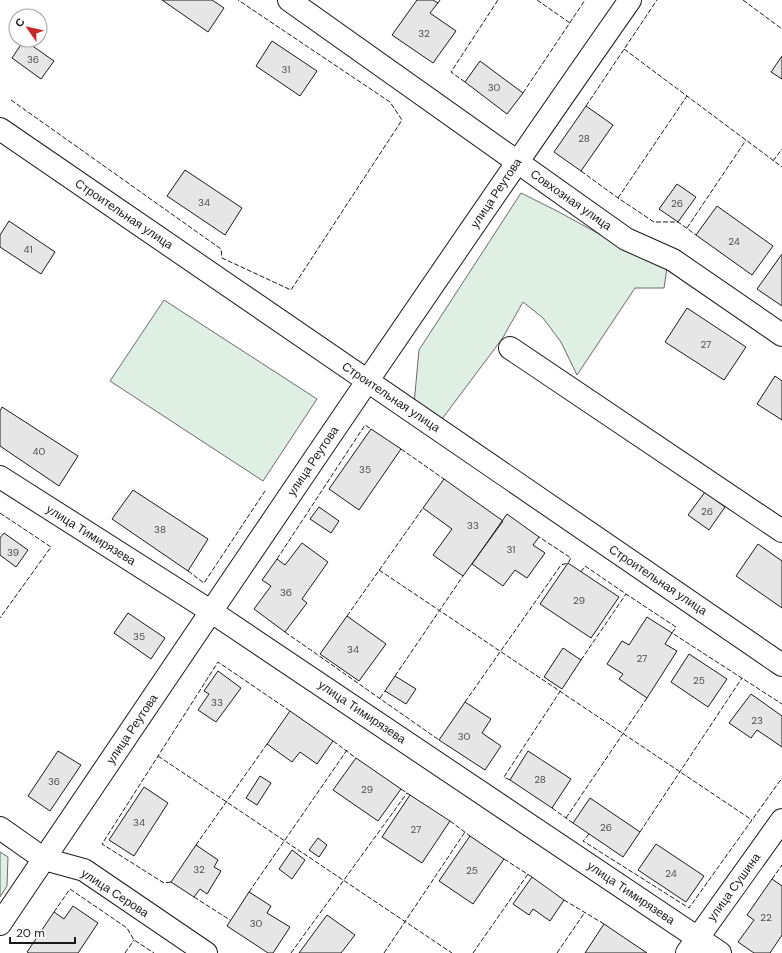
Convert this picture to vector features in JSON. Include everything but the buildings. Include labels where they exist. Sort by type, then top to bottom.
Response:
[{"type":"street","name":"Совхозная улица","points":[[289,0],[626,239],[673,260],[782,335]]},
{"type":"street","name":"улица Реутова","points":[[0,924],[367,381],[630,0]]},
{"type":"street","name":"Строительная улица","points":[[0,129],[782,665]]},
{"type":"street","points":[[510,348],[782,531]]},
{"type":"street","name":"улица Тимирязева","points":[[0,477],[212,612],[692,945],[720,953]]},
{"type":"street","name":"улица Сушина","points":[[692,945],[782,820]]},
{"type":"street","name":"улица Серова","points":[[0,828],[44,859],[84,870],[206,953]]},
{"type":"green space","points":[[521,193],[623,247],[667,268],[664,288],[635,288],[577,375],[561,342],[543,318],[523,302],[502,339],[442,419],[414,404],[419,350]]},
{"type":"green space","points":[[164,300],[317,399],[263,481],[110,381]]},
{"type":"green space","points":[[0,852],[8,857],[7,886],[0,897]]},
{"type":"fence","points":[[11,100],[221,249],[222,258],[291,290],[402,120],[390,102],[238,0]]},
{"type":"fence","points":[[465,82],[451,72],[498,0]]},
{"type":"fence","points":[[537,0],[570,23]]},
{"type":"fence","points":[[523,93],[585,0]]},
{"type":"fence","points":[[586,106],[657,0]]},
{"type":"fence","points":[[743,0],[782,29]]},
{"type":"fence","points":[[624,49],[782,167]]},
{"type":"fence","points":[[618,198],[687,96]]},
{"type":"fence","points":[[687,228],[746,140]]},
{"type":"fence","points":[[773,161],[782,149]]},
{"type":"fence","points":[[581,171],[654,222],[678,222],[696,235]]},
{"type":"fence","points":[[277,559],[365,425],[371,429]]},
{"type":"fence","points":[[401,449],[444,479]]},
{"type":"fence","points":[[188,571],[204,583],[265,491]]},
{"type":"fence","points":[[347,616],[423,508]]},
{"type":"fence","points":[[0,513],[51,547],[0,618]]},
{"type":"fence","points":[[465,702],[561,565],[568,563],[571,558],[539,537]]},
{"type":"fence","points":[[581,572],[585,566],[676,627],[672,633],[782,704]]},
{"type":"fence","points":[[379,570],[752,820]]},
{"type":"fence","points":[[395,676],[463,576]]},
{"type":"fence","points":[[581,660],[626,594]]},
{"type":"fence","points":[[285,632],[439,740]]},
{"type":"fence","points":[[171,882],[164,883],[102,844],[218,662],[290,711]]},
{"type":"fence","points":[[640,832],[742,678]]},
{"type":"fence","points":[[510,780],[504,777],[561,690]]},
{"type":"fence","points":[[380,698],[385,691]]},
{"type":"fence","points":[[566,818],[647,698]]},
{"type":"fence","points":[[333,741],[356,758]]},
{"type":"fence","points":[[196,845],[267,744]]},
{"type":"fence","points":[[249,892],[347,750]]},
{"type":"fence","points":[[158,756],[452,953]]},
{"type":"fence","points":[[589,834],[583,841],[689,908],[782,778]]},
{"type":"fence","points":[[401,789],[410,795]]},
{"type":"fence","points":[[291,953],[407,793]]},
{"type":"fence","points":[[552,808],[573,823]]},
{"type":"fence","points":[[450,821],[470,836]]},
{"type":"fence","points":[[384,953],[465,832]]},
{"type":"fence","points":[[504,859],[532,877]]},
{"type":"fence","points":[[772,879],[782,865]]},
{"type":"fence","points":[[473,953],[528,874]]},
{"type":"fence","points":[[54,912],[70,889],[127,928],[134,940],[154,953]]},
{"type":"fence","points":[[194,897],[230,920]]},
{"type":"fence","points":[[564,900],[604,924]]},
{"type":"fence","points":[[557,953],[585,912]]},
{"type":"fence","points":[[125,953],[134,940]]}]
